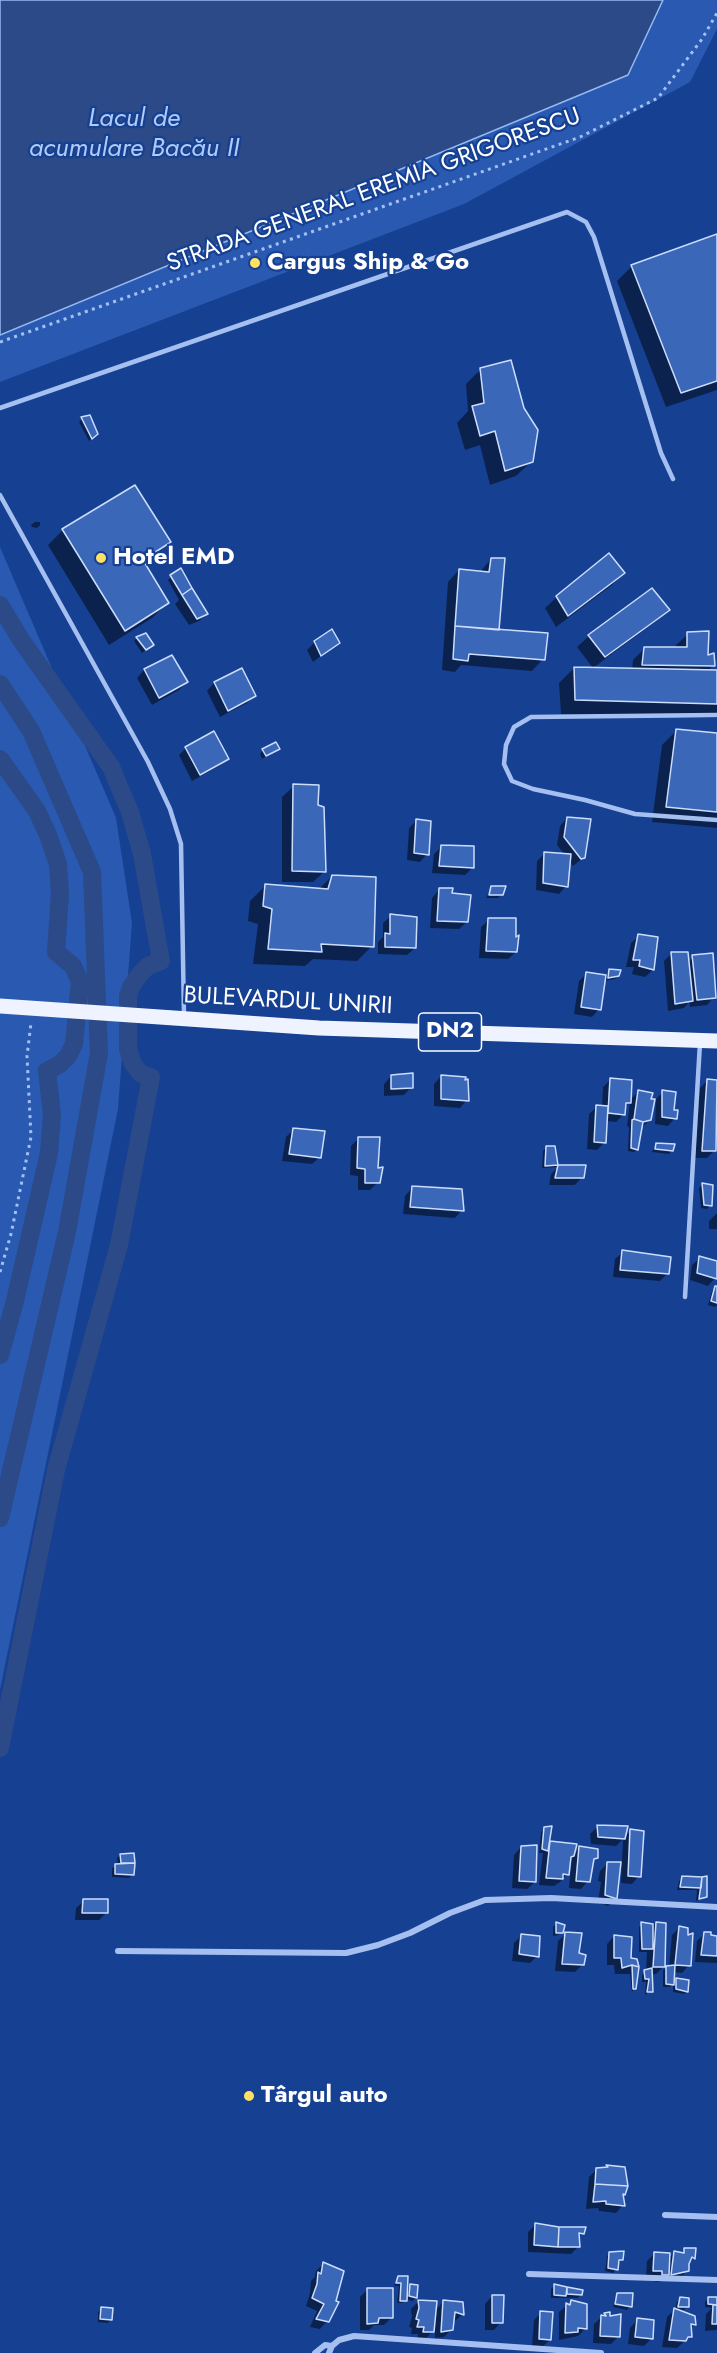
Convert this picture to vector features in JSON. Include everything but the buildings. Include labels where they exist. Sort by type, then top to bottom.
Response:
[{"type":"main road","name":"BULEVARDUL UNIRII","points":[[0,1006],[319,1028],[717,1041]]},
{"type":"street","points":[[118,1951],[346,1953],[378,1945],[410,1933],[450,1913],[485,1900],[551,1898],[717,1907]]},
{"type":"street","points":[[665,2215],[717,2217]]},
{"type":"street","points":[[529,2274],[717,2280]]},
{"type":"street","points":[[329,2353],[332,2346],[339,2340],[354,2336],[529,2351],[601,2353]]},
{"type":"street","points":[[315,2353],[325,2345],[332,2346]]},
{"type":"lane","points":[[0,408],[567,212],[586,222],[594,237],[662,453],[673,479]]},
{"type":"lane","points":[[0,495],[148,762],[170,809],[181,844],[184,1019]]},
{"type":"lane","points":[[717,715],[531,717],[514,727],[506,745],[504,764],[512,782],[533,789],[635,814],[717,820]]},
{"type":"lane","points":[[685,1297],[701,1040]]},
{"type":"path","name":"STRADA GENERAL EREMIA GRIGORESCU","points":[[0,342],[580,137],[658,98],[702,39],[717,12]]},
{"type":"path","points":[[0,1272],[11,1234],[31,1137],[27,1056],[32,1009]]},
{"type":"shaded area","name":"Lacul de acumulare Bacău II","points":[[0,0],[717,0],[717,29],[690,82],[464,204],[0,382]]},
{"type":"shaded area","points":[[0,547],[116,818],[132,923],[118,1109],[0,1690]]},
{"type":"water","name":"Lacul de acumulare Bacău II","points":[[0,0],[663,0],[628,75],[0,335]]},
{"type":"waterway","points":[[0,605],[21,640],[111,767],[130,812],[142,854],[161,961],[148,966],[139,975],[128,996],[128,1049],[133,1064],[141,1074],[151,1077],[119,1245],[56,1470],[0,1748]]},
{"type":"waterway","points":[[0,684],[31,731],[92,872],[99,1053],[67,1232],[0,1518]]},
{"type":"waterway","points":[[0,759],[37,811],[48,835],[58,864],[60,893],[56,952],[73,966],[80,982],[74,1044],[68,1056],[60,1064],[47,1071],[52,1115],[49,1153],[15,1301],[0,1355]]},
{"type":"place","name":"Cargus Ship & Go","points":[[255,263]]},
{"type":"place","name":"Hotel EMD","points":[[101,558]]},
{"type":"place","name":"Târgul auto","points":[[249,2096]]}]
